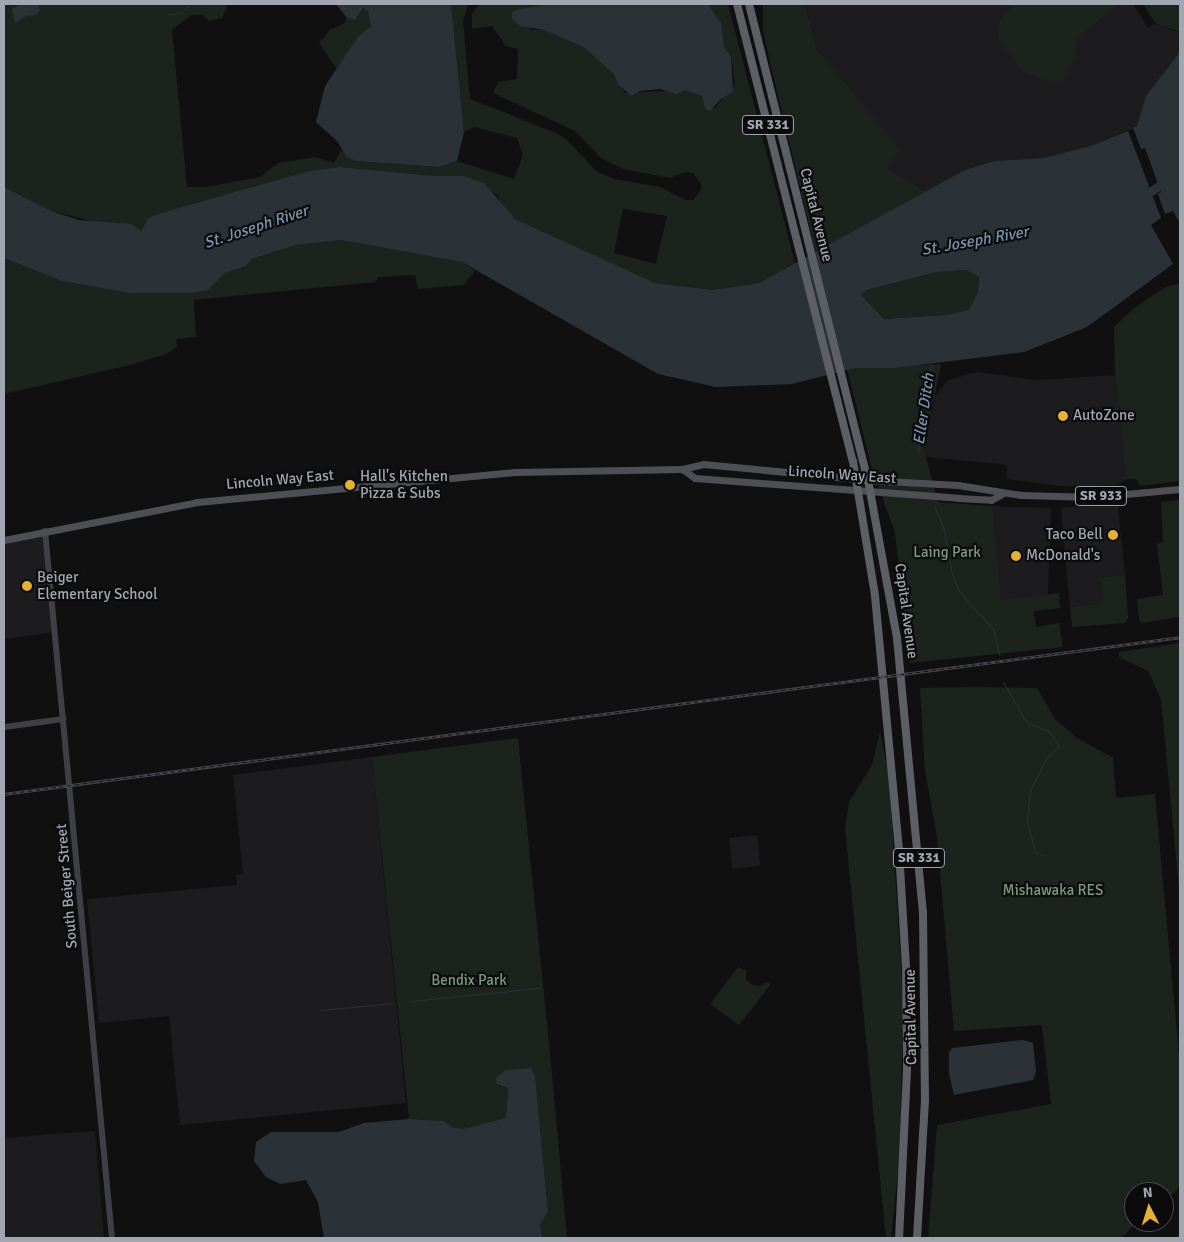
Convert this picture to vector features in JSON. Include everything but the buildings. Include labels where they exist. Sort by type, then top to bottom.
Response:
[{"type":"highway","name":"Capital Avenue","points":[[737,4],[835,385],[858,490],[880,643],[904,921],[907,1070],[900,1238]]},
{"type":"highway","name":"Capital Avenue","points":[[749,4],[868,480],[897,638],[923,912],[925,1100],[917,1238]]},
{"type":"main road","name":"Lincoln Way East","points":[[4,540],[197,502],[501,473],[682,469],[704,464],[856,479],[988,488],[1002,494],[1093,497],[1180,489]]},
{"type":"main road","name":"Lincoln Way East","points":[[682,469],[695,478],[991,500],[1002,494]]},
{"type":"street","name":"South Beiger Street","points":[[45,531],[112,1238]]},
{"type":"street","points":[[4,727],[64,719]]},
{"type":"shaded area","points":[[805,4],[1133,4],[1148,28],[1155,23],[1180,33],[1180,52],[1146,96],[1137,126],[1128,131],[1094,145],[1044,158],[994,161],[965,170],[927,192],[887,169],[899,149],[817,49]]},
{"type":"shaded area","points":[[977,372],[1036,380],[1115,375],[1126,479],[1117,485],[1060,486],[1007,479],[1007,466],[1001,464],[926,457],[924,450],[936,394],[948,380]]},
{"type":"shaded area","points":[[992,506],[1051,508],[1048,602],[989,600]]},
{"type":"shaded area","points":[[1118,506],[1125,575],[1100,577],[1103,603],[1070,607],[1061,510],[1064,507]]},
{"type":"shaded area","name":"Beiger Elementary School","points":[[45,531],[55,632],[4,639],[4,540]]},
{"type":"shaded area","points":[[372,757],[406,1103],[180,1125],[169,1016],[99,1023],[87,899],[237,885],[236,875],[243,874],[233,775]]},
{"type":"shaded area","points":[[757,835],[760,866],[732,869],[729,838]]},
{"type":"shaded area","points":[[95,1131],[104,1238],[4,1238],[4,1138]]},
{"type":"green space","points":[[4,4],[228,4],[222,18],[209,21],[203,15],[191,15],[172,30],[187,187],[206,187],[260,177],[278,163],[316,157],[334,163],[341,150],[356,161],[439,167],[457,161],[514,179],[523,155],[517,138],[474,127],[464,132],[451,4],[468,4],[463,21],[470,99],[556,133],[566,139],[597,172],[614,179],[660,187],[685,200],[693,200],[701,190],[701,184],[693,173],[685,172],[670,178],[623,169],[601,158],[575,131],[493,93],[498,82],[517,79],[518,49],[506,46],[492,26],[472,29],[472,13],[480,4],[552,4],[519,9],[531,30],[544,30],[583,47],[614,74],[625,93],[685,90],[702,96],[705,109],[715,108],[735,84],[731,57],[724,47],[716,15],[708,4],[728,4],[795,263],[759,283],[713,290],[655,283],[515,219],[503,208],[497,195],[463,176],[435,176],[340,167],[309,171],[161,213],[148,218],[141,231],[132,224],[104,224],[51,211],[4,187]],"holes":[[[623,209],[667,216],[656,264],[614,253]]]},
{"type":"green space","points":[[763,4],[805,4],[817,49],[900,149],[887,169],[927,192],[816,253],[763,30]]},
{"type":"green space","points":[[1018,4],[1118,4],[1077,38],[1074,58],[1063,82],[1053,83],[1023,72],[1000,42],[997,27],[1003,15]]},
{"type":"green space","points":[[1143,4],[1180,4],[1180,32],[1155,23]]},
{"type":"green space","points":[[363,8],[368,11],[371,27],[359,35],[337,69],[319,43],[330,30],[345,23],[346,17],[355,19]]},
{"type":"green space","points":[[341,240],[462,262],[475,271],[464,285],[418,289],[415,275],[378,277],[376,282],[194,300],[196,337],[176,339],[177,347],[166,354],[130,365],[4,394],[4,258],[62,281],[129,293],[193,293],[208,290],[225,273],[246,266],[252,259],[296,245]]},
{"type":"green space","points":[[966,270],[979,277],[978,292],[969,310],[945,315],[884,319],[861,295],[866,290],[937,272]]},
{"type":"green space","points":[[1180,283],[1180,481],[1140,486],[1136,479],[1126,479],[1115,375],[1114,327],[1134,308],[1164,288]]},
{"type":"green space","name":"Laing Park","points":[[941,364],[924,450],[938,502],[992,506],[1001,600],[1059,593],[1060,608],[1034,611],[1036,627],[1059,623],[1063,647],[910,663],[895,533],[870,462],[847,368]]},
{"type":"green space","points":[[1180,500],[1180,617],[1142,623],[1139,620],[1137,599],[1163,595],[1157,544],[1163,542],[1161,502]]},
{"type":"green space","points":[[1125,575],[1128,618],[1125,623],[1072,627],[1070,607],[1103,603],[1100,577]]},
{"type":"green space","points":[[1180,643],[1180,900],[1161,699],[1148,671],[1119,657],[1119,652]]},
{"type":"green space","name":"Mishawaka RES","points":[[920,688],[1037,688],[1055,719],[1077,738],[1113,758],[1116,798],[1155,794],[1180,1066],[1180,1186],[1174,1192],[1174,1182],[1124,1182],[1124,1232],[1127,1232],[1122,1238],[928,1238],[937,1125],[1051,1104],[1042,1025],[954,1031],[937,837],[925,771]]},
{"type":"green space","points":[[880,732],[889,776],[903,999],[900,1151],[891,1238],[886,1238],[845,829],[849,802],[872,765]]},
{"type":"green space","name":"Bendix Park","points":[[518,738],[567,1238],[542,1238],[539,1235],[540,1224],[548,1212],[535,1075],[531,1068],[506,1070],[499,1086],[508,1088],[506,1118],[463,1129],[452,1127],[444,1121],[409,1119],[372,757]]},
{"type":"green space","points":[[738,967],[746,970],[746,979],[752,985],[760,986],[767,982],[771,984],[739,1025],[710,1004]]},
{"type":"water","points":[[21,4],[38,4],[40,10],[36,15],[26,16],[15,23],[12,9]]},
{"type":"water","points":[[336,4],[451,4],[464,132],[457,161],[439,167],[356,161],[347,157],[337,141],[316,122],[325,86],[359,35],[371,27],[368,11],[363,8],[355,20],[346,17]]},
{"type":"water","points":[[552,4],[708,4],[721,23],[724,47],[731,57],[733,92],[721,99],[710,111],[705,109],[702,96],[685,90],[677,94],[660,89],[640,91],[631,96],[618,84],[614,74],[583,47],[544,30],[520,26],[512,19],[512,12],[519,9]]},
{"type":"water","points":[[1180,52],[1180,223],[1173,211],[1165,214],[1158,194],[1161,192],[1145,148],[1141,149],[1133,128],[1137,126],[1146,96]]},
{"type":"water","points":[[1128,131],[1161,218],[1151,225],[1173,264],[1087,327],[1024,352],[894,368],[855,368],[792,384],[716,387],[658,374],[462,262],[341,240],[296,245],[252,259],[246,266],[225,273],[208,290],[193,293],[129,293],[62,281],[4,258],[4,187],[51,211],[79,220],[132,224],[141,231],[148,218],[161,213],[309,171],[340,167],[435,176],[463,176],[484,183],[515,219],[655,283],[713,290],[759,283],[965,170],[994,161],[1044,158],[1094,145]],"holes":[[[966,270],[979,277],[978,292],[969,310],[945,315],[884,319],[861,295],[866,290],[937,272]]]},
{"type":"water","points":[[1023,1040],[1033,1043],[1036,1072],[1033,1080],[954,1095],[949,1074],[949,1052],[952,1048]]},
{"type":"water","points":[[531,1068],[535,1075],[548,1212],[540,1224],[542,1238],[324,1238],[318,1202],[306,1180],[280,1184],[266,1177],[254,1161],[256,1142],[271,1132],[339,1132],[364,1123],[409,1119],[444,1121],[452,1127],[463,1129],[506,1118],[508,1088],[497,1084],[496,1078],[506,1070]]},
{"type":"waterway","points":[[167,15],[182,12],[190,4]]},
{"type":"waterway","name":"St. Joseph River","points":[[1142,197],[1180,172]]},
{"type":"waterway","name":"Eller Ditch","points":[[918,454],[921,412],[931,363]]},
{"type":"waterway","name":"Eller Ditch","points":[[934,506],[944,530],[952,574],[959,591],[994,630],[999,654]]},
{"type":"waterway","name":"Eller Ditch","points":[[1003,682],[1029,724],[1048,730],[1059,746],[1046,759],[1030,791],[1027,820],[1035,852],[1042,855]]},
{"type":"waterway","points":[[410,1001],[539,988]]},
{"type":"waterway","points":[[320,1010],[393,1003]]},
{"type":"railway","points":[[4,794],[1180,637]]},
{"type":"place","name":"AutoZone","points":[[1063,416]]},
{"type":"place","name":"Hall's Kitchen Pizza & Subs","points":[[350,485]]},
{"type":"place","name":"Taco Bell","points":[[1113,535]]},
{"type":"place","name":"McDonald's","points":[[1016,556]]},
{"type":"place","name":"Beiger Elementary School","points":[[27,586]]}]
